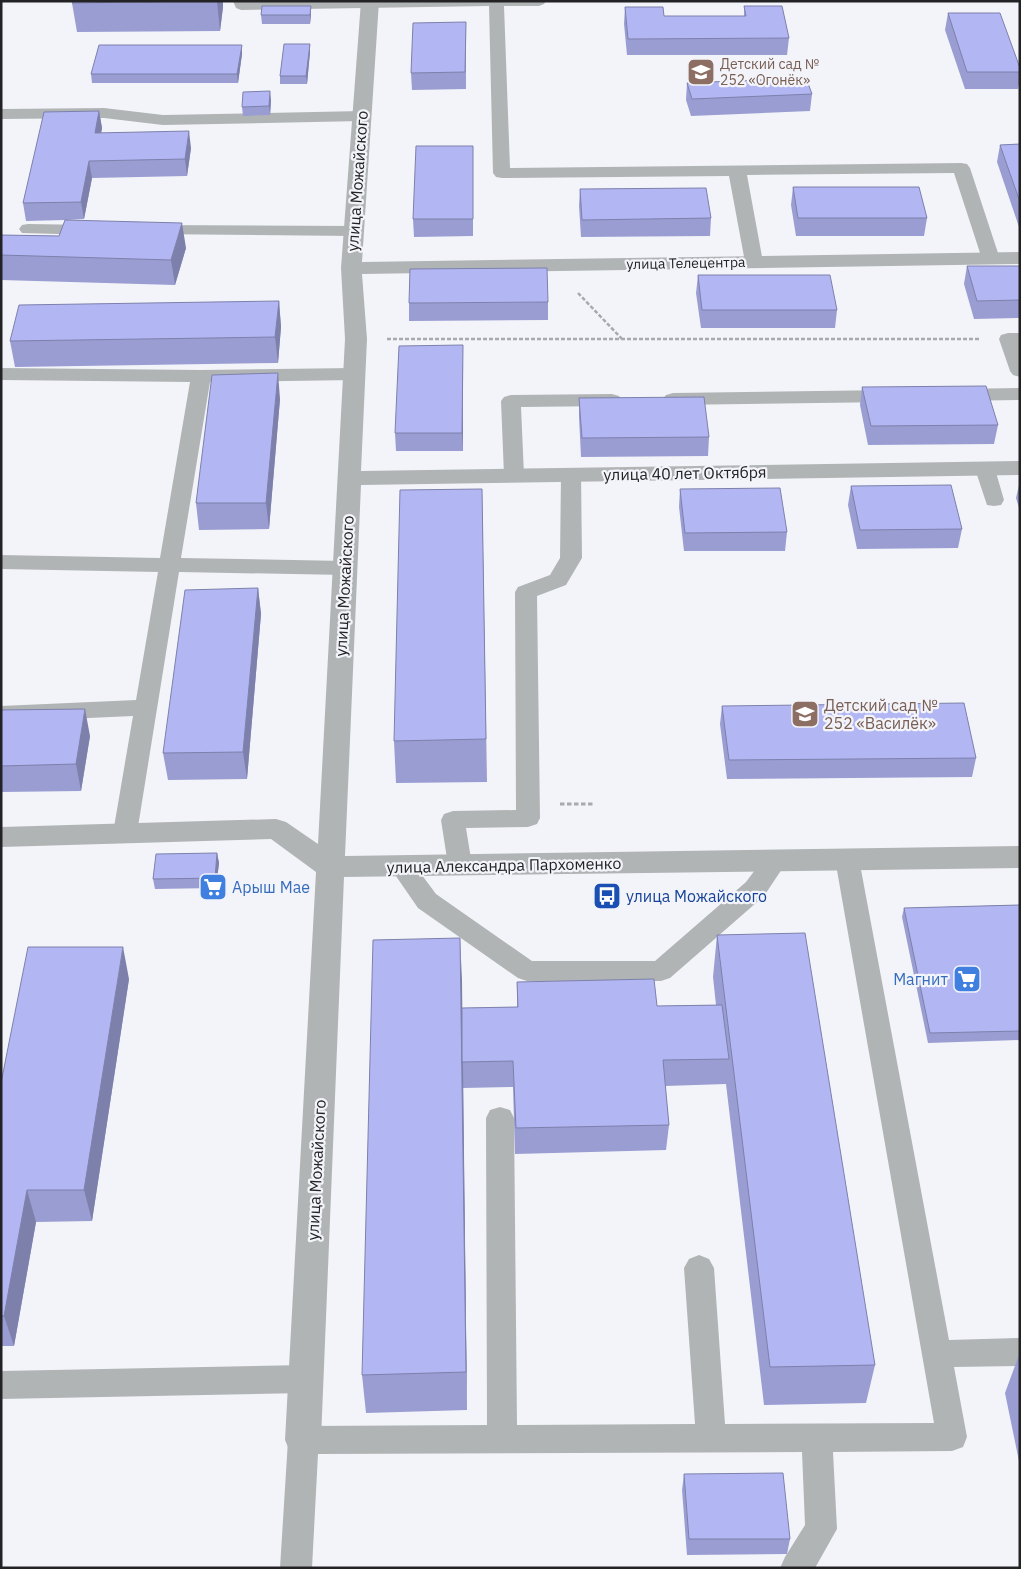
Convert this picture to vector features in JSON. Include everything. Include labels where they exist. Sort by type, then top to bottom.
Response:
[{"type":"street","name":"улица Можайского","points":[[303,1440],[356,339],[352,268],[370,2]]},
{"type":"street","name":"улица Телецентра","points":[[352,268],[1020,258]]},
{"type":"street","name":"улица 40 лет Октября","points":[[350,478],[1020,468]]},
{"type":"street","points":[[1,837],[276,829],[330,867]]},
{"type":"street","name":"улица Александра Пархоменко","points":[[330,867],[1020,857]]},
{"type":"lane","points":[[238,4],[539,1]]},
{"type":"lane","points":[[496,2],[502,173],[962,168],[992,258]]},
{"type":"lane","points":[[1,114],[104,113],[163,120],[362,116]]},
{"type":"lane","points":[[737,170],[754,262]]},
{"type":"lane","points":[[28,229],[115,230]]},
{"type":"lane","points":[[134,230],[354,231]]},
{"type":"lane","points":[[1014,339],[1020,371]]},
{"type":"lane","points":[[1,374],[200,376],[354,374]]},
{"type":"lane","points":[[125,834],[200,376]]},
{"type":"lane","points":[[940,395],[1020,394]]},
{"type":"lane","points":[[650,399],[910,396]]},
{"type":"lane","points":[[514,475],[511,401],[630,399]]},
{"type":"lane","points":[[985,469],[994,500]]},
{"type":"lane","points":[[460,865],[453,820],[528,818],[526,592],[558,580],[571,558],[571,474]]},
{"type":"lane","points":[[1,562],[345,568]]},
{"type":"lane","points":[[1,714],[146,708]]},
{"type":"lane","points":[[296,1568],[303,1440],[952,1437],[847,859]]},
{"type":"lane","points":[[401,866],[427,901],[527,971],[661,971],[755,889],[776,860]]},
{"type":"lane","points":[[500,1118],[502,1439]]},
{"type":"lane","points":[[699,1268],[711,1438]]},
{"type":"lane","points":[[937,1354],[1020,1352]]},
{"type":"lane","points":[[1,1386],[305,1379]]},
{"type":"lane","points":[[796,1568],[821,1529],[817,1437]]},
{"type":"path","points":[[552,265],[623,340]]},
{"type":"path","points":[[356,339],[1014,339]]},
{"type":"building","points":[[73,1],[203,1],[72,3]]},
{"type":"building","points":[[262,6],[311,6],[310,15],[261,15]]},
{"type":"building","points":[[744,6],[782,6],[789,38],[628,39],[625,7],[663,7],[664,16],[746,16]]},
{"type":"building","points":[[948,13],[1000,13],[1020,72],[967,72]]},
{"type":"building","points":[[466,22],[465,72],[411,73],[413,23]]},
{"type":"building","points":[[284,44],[310,44],[306,76],[280,76]]},
{"type":"building","points":[[99,45],[242,45],[237,74],[91,74]]},
{"type":"building","points":[[806,78],[812,94],[692,99],[687,83]]},
{"type":"building","points":[[270,91],[269,106],[242,107],[243,92]]},
{"type":"building","points":[[99,111],[95,133],[189,131],[185,159],[89,161],[81,202],[23,203],[44,112]]},
{"type":"building","points":[[1020,144],[1020,202],[1000,145]]},
{"type":"building","points":[[416,146],[473,146],[473,219],[413,219]]},
{"type":"building","points":[[793,187],[919,187],[927,218],[798,218]]},
{"type":"building","points":[[706,188],[711,218],[582,220],[580,189]]},
{"type":"building","points":[[65,220],[182,223],[171,260],[1,255],[1,235],[59,236]]},
{"type":"building","points":[[967,266],[1020,266],[1020,300],[977,301]]},
{"type":"building","points":[[547,268],[548,302],[409,303],[410,269]]},
{"type":"building","points":[[698,275],[830,275],[837,310],[702,310]]},
{"type":"building","points":[[279,301],[275,337],[10,341],[19,305]]},
{"type":"building","points":[[463,345],[462,433],[395,433],[399,346]]},
{"type":"building","points":[[278,373],[266,503],[196,503],[212,375]]},
{"type":"building","points":[[986,386],[998,425],[871,426],[862,387]]},
{"type":"building","points":[[704,397],[709,437],[582,438],[579,398]]},
{"type":"building","points":[[951,485],[962,529],[860,530],[851,486]]},
{"type":"building","points":[[780,488],[787,532],[685,533],[680,489]]},
{"type":"building","points":[[482,489],[486,739],[394,741],[400,490]]},
{"type":"building","points":[[258,588],[243,752],[163,753],[185,590]]},
{"type":"building","points":[[964,703],[976,758],[729,760],[722,706]]},
{"type":"building","points":[[85,709],[76,764],[1,766],[1,710]]},
{"type":"building","points":[[217,853],[215,878],[153,879],[156,854]]},
{"type":"building","points":[[1020,905],[1020,1031],[930,1033],[904,908]]},
{"type":"building","points":[[805,933],[875,1365],[770,1367],[717,935]]},
{"type":"building","points":[[460,938],[466,1372],[362,1375],[373,940]]},
{"type":"building","points":[[28,947],[123,947],[84,1190],[27,1190],[4,1316],[1,1316],[1,1083]]},
{"type":"building","points":[[654,979],[657,1006],[722,1005],[729,1059],[663,1060],[669,1125],[516,1128],[513,1061],[462,1062],[462,1008],[518,1007],[517,982]]},
{"type":"building","points":[[783,1473],[790,1539],[689,1539],[684,1474]]},
{"type":"place","name":"Детский сад № 252 «Огонёк»","points":[[701,72]]},
{"type":"place","name":"Детский сад № 252 «Василёк»","points":[[805,714]]},
{"type":"place","name":"Арыш Мае","points":[[213,887]]},
{"type":"place","name":"улица Можайского","points":[[607,896]]},
{"type":"place","name":"Магнит","points":[[967,979]]}]
